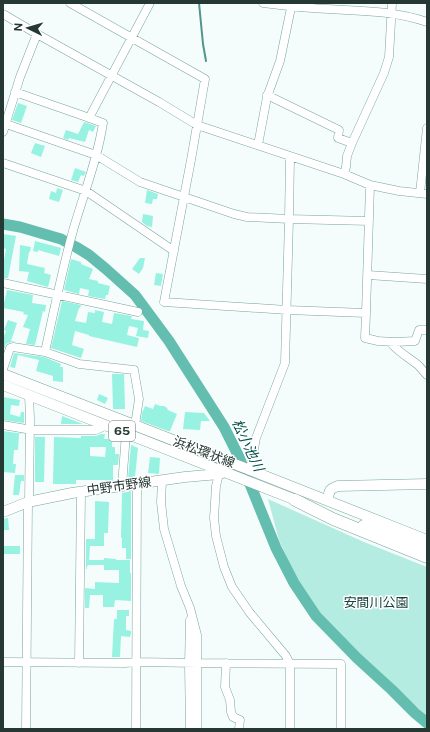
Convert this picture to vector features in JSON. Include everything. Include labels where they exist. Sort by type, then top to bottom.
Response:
[{"type":"highway","points":[[295,500],[333,519],[427,557]]},
{"type":"main road","name":"浜松環状線","points":[[3,374],[427,540]]},
{"type":"main road","name":"浜松環状線","points":[[3,385],[126,432],[222,473],[241,478],[427,550]]},
{"type":"main road","points":[[222,473],[235,464]]},
{"type":"main road","name":"中野市野線","points":[[3,512],[28,502],[81,492],[222,473]]},
{"type":"main road","points":[[328,500],[329,491],[338,486],[427,484]]},
{"type":"main road","name":"65","points":[[388,525],[427,535]]},
{"type":"street","points":[[70,3],[205,79],[164,302],[287,310],[366,313]]},
{"type":"street","points":[[89,118],[150,3]]},
{"type":"street","points":[[263,3],[292,4],[392,14],[416,18],[427,22]]},
{"type":"street","points":[[344,174],[347,156],[352,143],[384,73],[389,57],[392,3]]},
{"type":"street","points":[[258,146],[267,95],[280,61],[292,4]]},
{"type":"street","points":[[3,14],[197,125],[344,174],[370,185],[399,191],[423,193],[427,128]]},
{"type":"street","points":[[37,34],[25,63],[4,126],[96,155],[140,182],[234,214],[247,217],[369,221]]},
{"type":"street","points":[[15,92],[102,123],[96,155],[71,238],[45,352]]},
{"type":"street","points":[[267,95],[339,130],[338,138],[352,143]]},
{"type":"street","points":[[249,470],[256,438],[285,363],[290,157]]},
{"type":"street","points":[[3,163],[86,191],[174,252]]},
{"type":"street","points":[[370,185],[365,338],[390,342],[415,341],[419,330],[427,330]]},
{"type":"street","points":[[368,276],[427,280]]},
{"type":"street","points":[[3,283],[138,312]]},
{"type":"street","points":[[390,342],[404,356],[419,366],[427,375]]},
{"type":"street","points":[[3,369],[4,359],[10,348],[13,347],[45,352],[79,364],[134,370],[139,398],[135,425]]},
{"type":"street","points":[[26,729],[30,430],[29,395]]},
{"type":"street","points":[[3,425],[30,430],[96,430],[107,425]]},
{"type":"street","points":[[122,486],[126,432]]},
{"type":"street","points":[[222,473],[216,486],[214,518],[216,536],[224,567],[232,587],[250,613],[286,656],[290,664],[290,729]]},
{"type":"street","points":[[162,480],[161,502],[164,529],[181,586],[190,608],[197,635],[193,663],[190,729]]},
{"type":"street","points":[[136,729],[137,484]]},
{"type":"street","points":[[79,663],[81,492]]},
{"type":"street","points":[[3,662],[341,664],[342,729]]},
{"type":"street","points":[[193,663],[197,729]]},
{"type":"street","points":[[226,663],[225,687],[230,700],[231,712],[234,717],[240,720],[239,729]]},
{"type":"green space","name":"安間川公園","points":[[268,499],[364,542],[427,567],[427,716],[342,639],[321,617],[305,594],[292,569],[279,540]]},
{"type":"building","points":[[18,103],[27,106],[21,123],[12,120]]},
{"type":"building","points":[[84,122],[96,126],[93,132],[89,130],[85,142],[63,138],[66,130],[78,134]]},
{"type":"building","points":[[35,143],[45,146],[41,157],[31,153]]},
{"type":"building","points":[[75,168],[86,172],[84,176],[81,175],[78,182],[71,180]]},
{"type":"building","points":[[57,188],[63,190],[59,202],[49,199],[51,191],[56,193]]},
{"type":"building","points":[[147,190],[158,194],[157,199],[153,199],[152,204],[145,203]]},
{"type":"building","points":[[143,214],[153,216],[152,227],[147,226],[142,222]]},
{"type":"building","points":[[3,234],[16,236],[8,278],[3,278],[3,266],[6,249],[3,248]]},
{"type":"building","points":[[35,241],[61,248],[59,256],[38,250],[38,252],[33,251]]},
{"type":"building","points":[[20,245],[31,247],[27,264],[45,268],[44,273],[51,275],[48,287],[27,281],[29,272],[19,271]]},
{"type":"building","points":[[140,258],[145,258],[143,268],[139,274],[132,269]]},
{"type":"building","points":[[71,259],[81,262],[81,264],[93,269],[89,279],[110,286],[108,295],[106,295],[105,299],[88,296],[89,290],[80,288],[79,294],[64,290]]},
{"type":"building","points":[[156,273],[163,274],[161,286],[154,285]]},
{"type":"building","points":[[7,290],[33,295],[32,303],[46,305],[45,312],[43,311],[35,345],[26,344],[30,329],[23,327],[28,315],[23,314],[24,312],[3,308]]},
{"type":"building","points":[[62,301],[81,305],[75,321],[86,323],[88,312],[95,313],[95,310],[104,312],[102,322],[112,324],[114,313],[132,316],[131,319],[144,321],[143,330],[149,331],[148,338],[136,336],[138,328],[129,326],[127,335],[139,338],[137,347],[89,336],[75,331],[72,345],[84,349],[81,358],[51,348]]},
{"type":"building","points":[[8,320],[17,323],[11,341],[16,342],[6,344],[3,352],[3,338],[6,331],[4,330]]},
{"type":"building","points":[[14,353],[44,357],[61,364],[60,367],[63,367],[63,382],[53,381],[53,376],[36,371],[39,360],[18,355],[15,368],[10,367]]},
{"type":"building","points":[[112,374],[124,374],[125,409],[113,409]]},
{"type":"building","points":[[99,394],[108,398],[105,404],[97,400]]},
{"type":"building","points":[[3,397],[20,400],[19,406],[11,405],[10,414],[20,417],[21,412],[24,412],[24,423],[3,420]]},
{"type":"building","points":[[155,404],[164,406],[168,410],[177,414],[170,431],[141,421],[145,406],[153,409]]},
{"type":"building","points":[[185,412],[204,413],[210,421],[201,421],[200,430],[183,429]]},
{"type":"building","points":[[62,416],[83,424],[61,424]]},
{"type":"building","points":[[3,431],[24,434],[19,434],[18,450],[14,450],[13,464],[16,464],[15,473],[3,472]]},
{"type":"building","points":[[105,434],[104,439],[112,439],[112,447],[115,447],[115,454],[119,454],[118,465],[113,465],[113,481],[105,482],[105,480],[76,480],[76,484],[53,484],[54,437],[81,438],[81,436],[96,436]],"holes":[[[90,447],[106,447],[105,457],[90,456]]]},
{"type":"building","points":[[35,437],[45,437],[44,482],[35,482]]},
{"type":"building","points":[[131,445],[138,448],[135,477],[128,478]]},
{"type":"building","points":[[150,457],[160,458],[159,474],[148,473]]},
{"type":"building","points":[[15,475],[24,475],[24,481],[21,481],[19,495],[13,495]]},
{"type":"building","points":[[131,491],[131,559],[126,559],[126,548],[122,548],[121,538],[122,493]]},
{"type":"building","points":[[95,501],[109,502],[108,533],[104,533],[104,546],[90,546],[89,560],[104,560],[104,558],[130,560],[131,601],[115,600],[114,607],[103,607],[103,595],[90,595],[89,608],[85,608],[85,588],[95,589],[95,582],[119,583],[119,570],[104,570],[104,565],[89,565],[86,569],[86,539],[95,539]]},
{"type":"building","points":[[8,518],[9,530],[3,530],[3,519]]},
{"type":"building","points":[[3,546],[20,546],[20,554],[3,554]]},
{"type":"building","points":[[117,610],[129,610],[129,616],[126,616],[126,630],[131,631],[131,635],[130,637],[121,636],[120,657],[112,657],[114,619],[117,619]]},
{"type":"waterway","points":[[199,3],[206,61]]},
{"type":"waterway","name":"松小池川","points":[[3,224],[20,227],[61,239],[76,247],[89,255],[135,295],[169,341],[224,427],[239,457],[276,548],[294,583],[316,616],[357,658],[427,723]]}]
